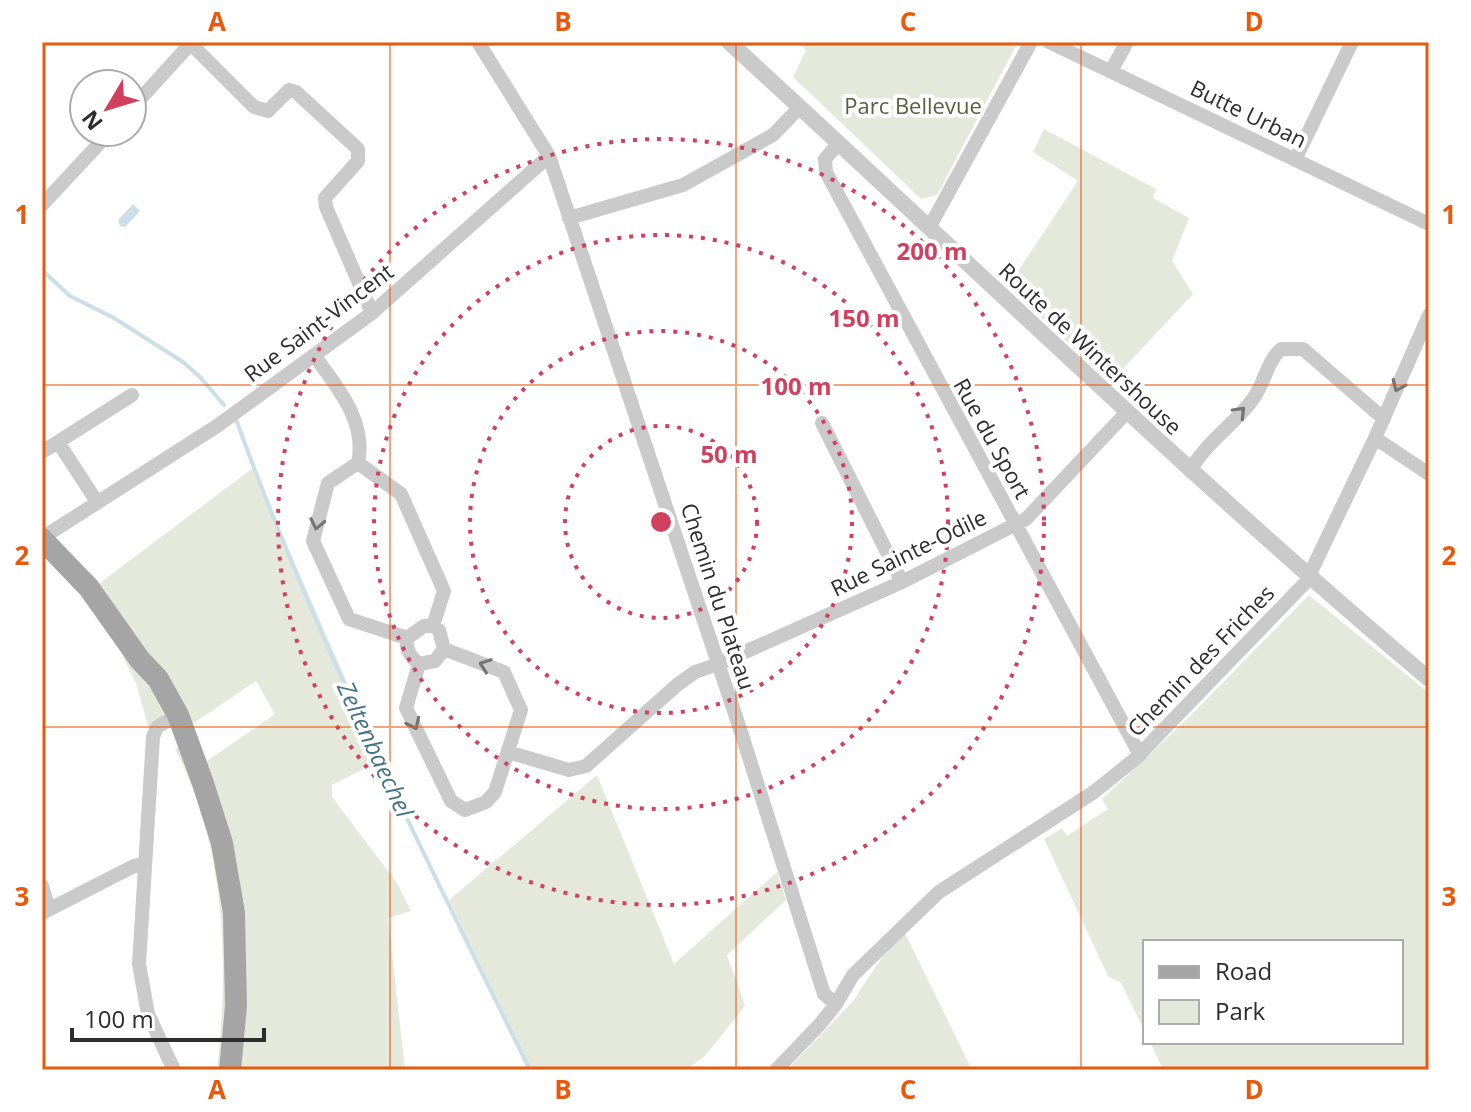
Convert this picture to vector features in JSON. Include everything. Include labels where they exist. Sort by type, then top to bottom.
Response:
[{"type":"main road","points":[[42,539],[89,588],[140,660],[158,679],[178,715],[219,833],[231,893],[237,965],[230,1070]]},
{"type":"street","name":"Chemin du Plateau","points":[[478,42],[549,156],[812,951],[817,963],[833,983],[836,1004]]},
{"type":"street","name":"Route de Wintershouse","points":[[729,42],[1190,471],[1309,578],[1429,679]]},
{"type":"street","points":[[929,228],[1031,42]]},
{"type":"street","name":"Butte Urban","points":[[1049,42],[1429,224]]},
{"type":"street","points":[[1111,71],[1127,42]]},
{"type":"street","points":[[1295,160],[1352,42]]},
{"type":"street","points":[[148,90],[191,43],[254,107],[268,111],[289,90],[296,92],[358,149],[358,161],[325,198],[326,207],[372,313]]},
{"type":"street","points":[[569,218],[683,185],[773,135],[800,107]]},
{"type":"street","name":"Rue du Sport","points":[[839,143],[825,159],[826,172],[1140,755]]},
{"type":"street","points":[[42,205],[95,148]]},
{"type":"street","name":"Rue Saint-Vincent","points":[[42,539],[217,426],[372,313],[549,156]]},
{"type":"street","name":"Chemin des Friches","points":[[776,1070],[836,1004],[852,992],[888,941],[939,892],[1094,792],[1140,755],[1309,578],[1429,315]]},
{"type":"street","points":[[1190,471],[1199,455],[1254,398],[1272,357],[1281,349],[1303,349],[1384,419]]},
{"type":"street","points":[[314,355],[355,417],[361,451],[358,463],[328,483],[313,541],[349,619],[407,638]]},
{"type":"street","points":[[42,452],[132,395]]},
{"type":"street","name":"Rue Sainte-Odile","points":[[508,752],[569,770],[586,766],[695,672],[902,582],[1026,519],[1127,412]]},
{"type":"street","points":[[822,423],[902,582]]},
{"type":"street","points":[[1375,438],[1429,474]]},
{"type":"street","points":[[58,442],[97,502]]},
{"type":"street","points":[[358,463],[401,494],[444,591],[433,626]]},
{"type":"street","points":[[419,664],[411,657],[406,646],[407,638],[424,626],[439,630],[444,649]]},
{"type":"street","points":[[419,664],[435,661],[444,649]]},
{"type":"street","points":[[419,664],[406,708],[451,801],[465,810],[486,802],[495,792],[521,710],[504,672],[444,649]]},
{"type":"street","points":[[174,1070],[151,1023],[140,978],[139,947],[154,734],[161,724],[178,715]]},
{"type":"street","points":[[42,886],[46,911],[134,866],[145,864]]},
{"type":"green space","name":"Parc Bellevue","points":[[798,42],[1018,42],[937,195],[921,199],[793,77],[806,50]]},
{"type":"green space","points":[[1044,129],[1156,189],[1153,198],[1189,218],[1172,261],[1193,294],[1110,383],[1008,286],[1078,181],[1033,152]]},
{"type":"green space","points":[[253,468],[381,760],[332,785],[332,797],[397,883],[411,911],[388,918],[405,1070],[240,1070],[246,988],[243,913],[231,840],[207,761],[275,714],[256,681],[191,725],[168,679],[87,575],[90,572],[100,583]]},
{"type":"green space","points":[[1309,595],[1429,693],[1429,1070],[1163,1070],[1151,1044],[1403,1044],[1403,940],[1143,940],[1143,1028],[1121,983],[1108,976],[1044,839],[1062,828],[1067,836],[1108,809],[1102,799],[1190,716]]},
{"type":"green space","points":[[127,654],[149,680],[165,713],[149,729],[136,683],[123,657]]},
{"type":"green space","points":[[182,746],[218,853],[229,941],[223,1070],[217,1070],[223,989],[220,906],[205,825],[175,749]]},
{"type":"green space","points":[[597,775],[674,964],[777,872],[786,900],[727,955],[745,1006],[705,1056],[685,1070],[531,1070],[449,900]]},
{"type":"green space","points":[[905,933],[972,1070],[787,1070],[853,1001],[882,957]]},
{"type":"water","points":[[133,204],[140,211],[125,227],[120,226],[118,220]]},
{"type":"waterway","name":"Zeltenbaechel","points":[[42,270],[70,296],[114,318],[183,362],[224,405]]},
{"type":"waterway","name":"Zeltenbaechel","points":[[237,422],[302,587],[374,750],[530,1070]]}]
